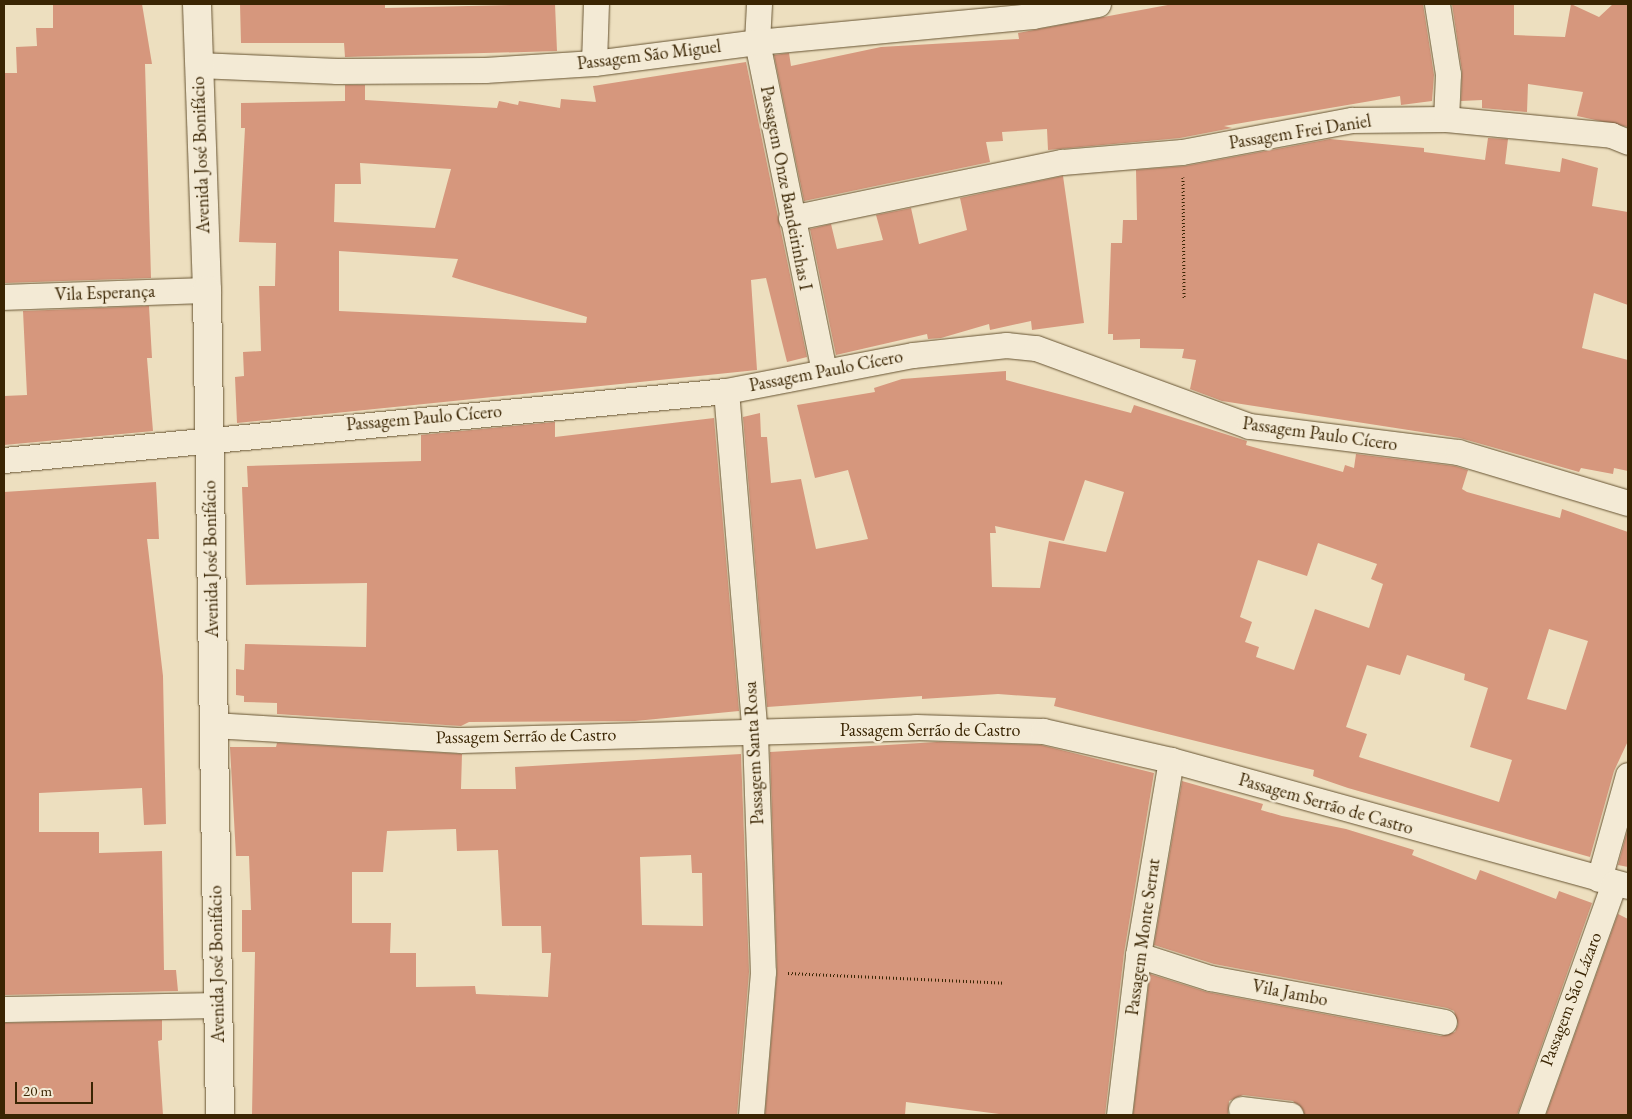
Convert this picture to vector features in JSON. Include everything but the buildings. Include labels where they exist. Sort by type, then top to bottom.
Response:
[{"type":"main road","name":"Avenida José Bonifácio","points":[[197,4],[207,290],[220,1115]]},
{"type":"street","points":[[594,63],[596,4]]},
{"type":"street","name":"Passagem Onze Bandeirinhas I","points":[[759,4],[757,42],[824,370]]},
{"type":"street","name":"Passagem São Miguel","points":[[198,65],[356,71],[594,63],[757,42],[1023,17],[1098,4]]},
{"type":"street","points":[[1437,4],[1448,74],[1446,119]]},
{"type":"street","name":"Passagem Frei Daniel","points":[[792,218],[1062,162],[1182,152],[1352,120],[1446,119],[1611,135],[1628,142]]},
{"type":"street","name":"Vila Esperança","points":[[4,297],[207,290]]},
{"type":"street","name":"Passagem Paulo Cícero","points":[[4,460],[209,437],[726,391],[824,370],[968,346],[1036,348],[1249,426],[1458,452],[1628,503]]},
{"type":"street","name":"Passagem Santa Rosa","points":[[726,391],[756,734],[763,972],[751,1115]]},
{"type":"street","name":"Passagem Serrão de Castro","points":[[213,726],[461,740],[1006,728],[1043,731],[1171,760],[1614,883]]},
{"type":"street","name":"Passagem Monte Serrat","points":[[1119,1115],[1138,955],[1171,760]]},
{"type":"street","name":"Passagem São Lázaro","points":[[1531,1115],[1543,1072],[1614,883],[1628,775]]},
{"type":"street","name":"Vila Jambo","points":[[1138,955],[1210,978],[1444,1022]]},
{"type":"street","points":[[4,1009],[218,1005]]},
{"type":"street","points":[[1241,1109],[1291,1115]]},
{"type":"path","points":[[1182,152],[1184,298]]},
{"type":"path","points":[[763,972],[1005,984]]}]
